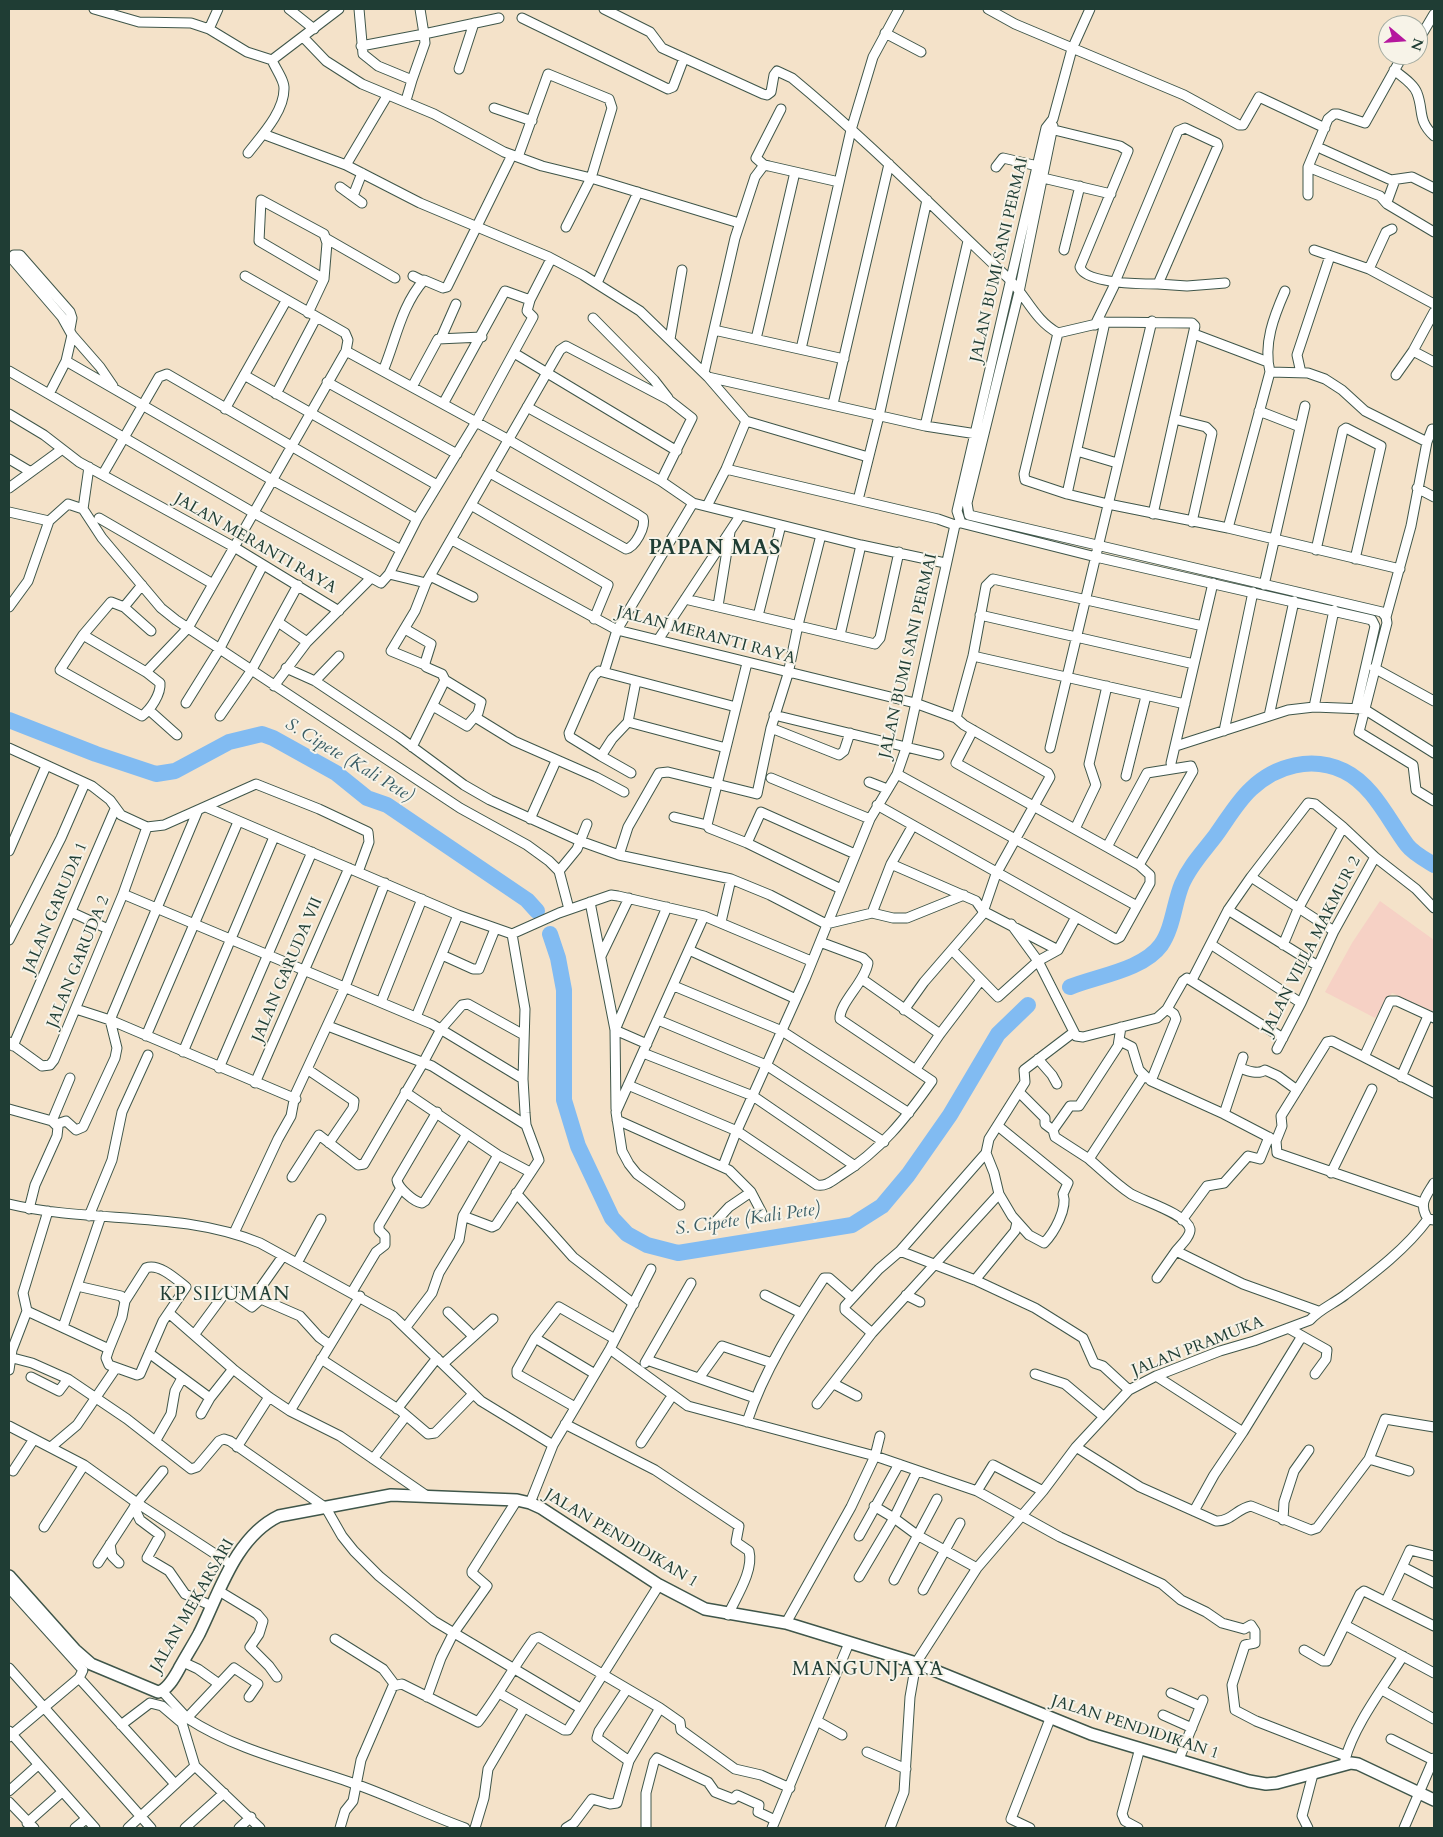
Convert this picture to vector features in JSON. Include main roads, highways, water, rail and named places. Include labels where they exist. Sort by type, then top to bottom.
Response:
[{"type":"waterway","name":"S. Cipete (Kali Pete)","points":[[9,720],[96,754],[156,774],[175,771],[229,742],[262,734],[273,738],[336,773],[367,798],[387,805],[527,900],[537,911]]},
{"type":"waterway","name":"S. Cipete (Kali Pete)","points":[[1070,987],[1119,971],[1143,961],[1153,954],[1165,938],[1182,884],[1193,864],[1246,794],[1261,781],[1283,769],[1295,765],[1319,764],[1332,766],[1354,777],[1364,785],[1380,804],[1400,836],[1410,848],[1434,865]]},
{"type":"waterway","name":"S. Cipete (Kali Pete)","points":[[550,934],[558,958],[564,990],[564,1100],[578,1146],[612,1218],[627,1234],[647,1245],[678,1253],[852,1225],[882,1206],[908,1175],[950,1115],[998,1034],[1028,1005]]},
{"type":"district","name":"PAPAN MAS","points":[[715,549]]},
{"type":"district","name":"KP SILUMAN","points":[[225,1296]]},
{"type":"district","name":"MANGUNJAYA","points":[[868,1671]]}]
